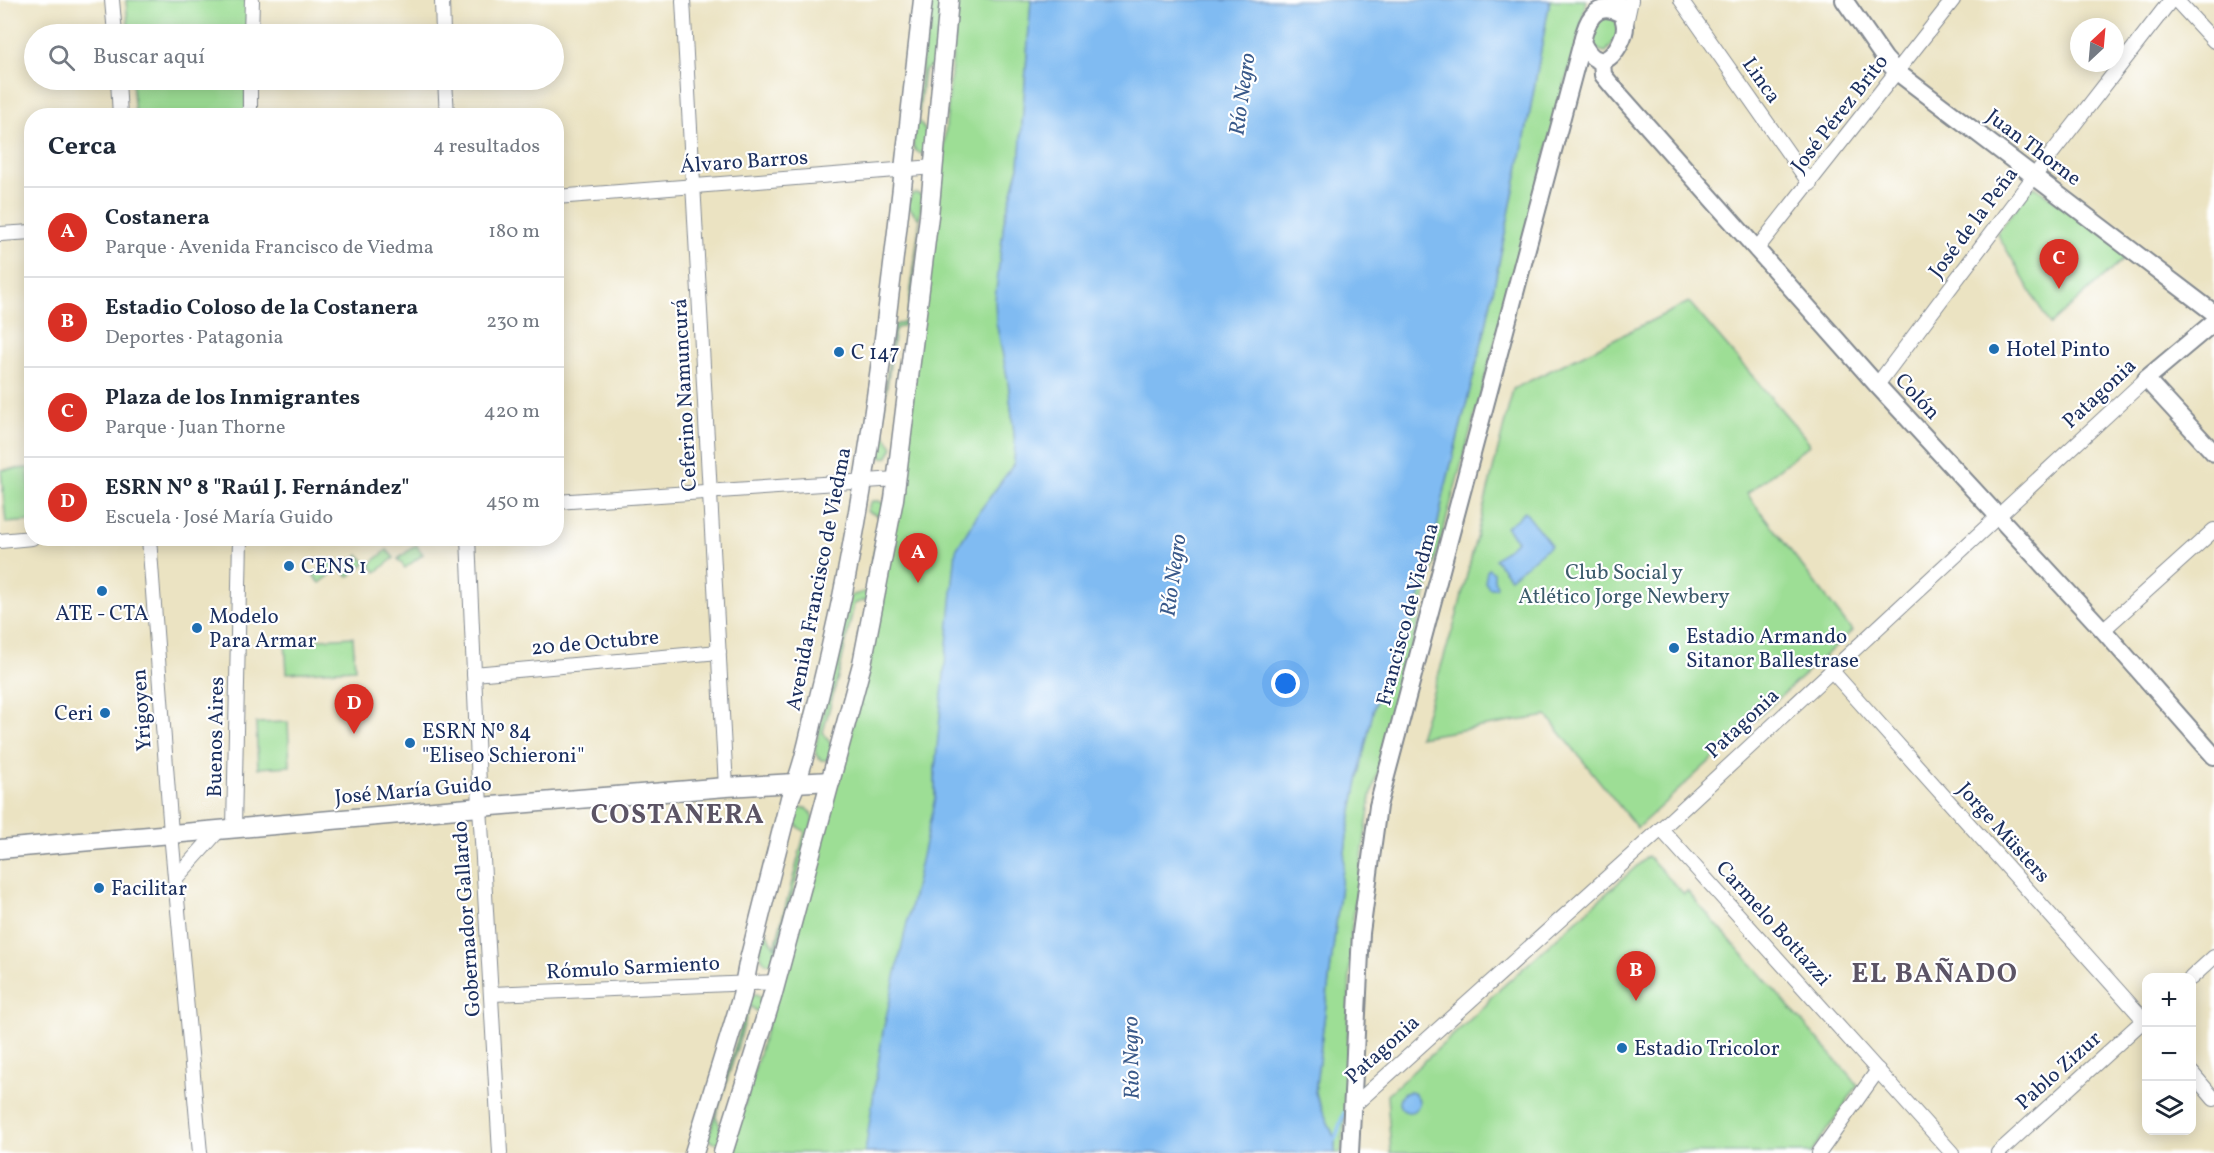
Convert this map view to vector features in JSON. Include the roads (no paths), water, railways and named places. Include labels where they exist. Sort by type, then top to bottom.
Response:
[{"type":"main road","name":"Avenida Francisco de Viedma","points":[[694,1153],[745,982],[790,798],[827,668],[860,506],[902,199],[903,170],[923,0]]},
{"type":"main road","points":[[723,1153],[776,982],[862,664],[894,499],[917,321],[950,0]]},
{"type":"main road","name":"José María Guido","points":[[0,849],[480,807],[831,781]]},
{"type":"street","points":[[112,0],[114,24]]},
{"type":"street","points":[[251,24],[252,0]]},
{"type":"street","points":[[442,0],[443,24]]},
{"type":"street","name":"Ceferino Namuncurá","points":[[683,0],[726,787]]},
{"type":"street","name":"Francisco de Viedma","points":[[1350,1153],[1361,933],[1378,806],[1569,96],[1592,0]]},
{"type":"street","name":"Linca","points":[[1681,0],[1810,184]]},
{"type":"street","name":"Juan Thorne","points":[[1844,0],[1885,59],[1897,72],[2214,313]]},
{"type":"street","name":"José Pérez Brito","points":[[1756,250],[1953,0]]},
{"type":"street","name":"José de la Peña","points":[[1877,385],[2035,175],[2171,0]]},
{"type":"street","points":[[2176,0],[2214,41]]},
{"type":"street","name":"Francisco de Viedma","points":[[1569,96],[1599,61],[1611,57],[1625,30],[1622,4],[1613,8],[1595,10],[1587,21]]},
{"type":"street","points":[[1582,42],[1590,56],[1599,61]]},
{"type":"street","name":"Colón","points":[[1599,61],[1601,70],[1610,84],[1756,250],[1877,385],[2211,747]]},
{"type":"street","points":[[119,90],[120,108]]},
{"type":"street","points":[[250,90],[250,108]]},
{"type":"street","points":[[446,90],[447,108]]},
{"type":"street","name":"Álvaro Barros","points":[[564,196],[934,167]]},
{"type":"street","points":[[0,234],[24,232]]},
{"type":"street","name":"Patagonia","points":[[1352,1107],[1661,829],[2146,379],[2214,322]]},
{"type":"street","points":[[2146,379],[2214,453]]},
{"type":"street","points":[[564,501],[896,479]]},
{"type":"street","points":[[2103,630],[2214,530]]},
{"type":"street","points":[[0,541],[24,539]]},
{"type":"street","name":"Yrigoyen","points":[[150,546],[171,833],[200,1153]]},
{"type":"street","name":"Buenos Aires","points":[[227,829],[240,546]]},
{"type":"street","name":"Gobernador Gallardo","points":[[468,546],[480,807],[500,1153]]},
{"type":"street","name":"20 de Octubre","points":[[474,674],[719,652]]},
{"type":"street","name":"Jorge Müsters","points":[[1831,670],[2142,1016]]},
{"type":"street","points":[[176,878],[227,829]]},
{"type":"street","name":"Carmelo Bottazzi","points":[[1661,829],[1952,1153]]},
{"type":"street","points":[[2196,973],[2214,957]]},
{"type":"street","name":"Rómulo Sarmiento","points":[[492,994],[776,982]]},
{"type":"street","name":"Pablo Zizur","points":[[1998,1153],[2142,1024]]},
{"type":"street","points":[[1819,1153],[1878,1070]]},
{"type":"street","points":[[2196,1078],[2214,1099]]},
{"type":"water","name":"Río Negro","points":[[1031,0],[1550,0],[1528,122],[1485,330],[1445,488],[1430,562],[1414,615],[1375,703],[1347,836],[1315,1093],[1335,1139],[1335,1153],[865,1153],[883,1031],[935,798],[935,769],[956,550],[979,512],[1014,464],[1015,443],[1008,381],[996,322],[995,300],[1004,221],[1019,167]]},
{"type":"water","points":[[1525,512],[1551,545],[1510,578],[1495,559],[1517,541],[1506,527]]},
{"type":"water","points":[[1489,569],[1494,573],[1496,588],[1489,588],[1485,582]]},
{"type":"water","points":[[1409,1092],[1416,1095],[1419,1102],[1416,1109],[1409,1112],[1402,1109],[1399,1102],[1402,1095]]},
{"type":"waterway","points":[[1335,1139],[1344,1113]]},
{"type":"place","name":"Plaza de los Inmigrantes","points":[[2059,289]]},
{"type":"place","name":"Hotel Pinto","points":[[1994,349]]},
{"type":"place","name":"C 147","points":[[839,352]]},
{"type":"place","name":"CENS 1","points":[[289,566]]},
{"type":"place","name":"Costanera","points":[[918,583]]},
{"type":"place","name":"ATE - CTA","points":[[102,591]]},
{"type":"place","name":"Modelo Para Armar","points":[[197,628]]},
{"type":"place","name":"Estadio Armando Sitanor Ballestrase","points":[[1674,648]]},
{"type":"place","name":"Ceri","points":[[105,713]]},
{"type":"place","name":"ESRN Nº 8 \"Raúl J. Fernández\"","points":[[354,734]]},
{"type":"place","name":"ESRN Nº 84 \"Eliseo Schieroni\"","points":[[410,743]]},
{"type":"place","name":"Facilitar","points":[[99,888]]},
{"type":"place","name":"Estadio Coloso de la Costanera","points":[[1636,1001]]},
{"type":"place","name":"Estadio Tricolor","points":[[1622,1048]]},
{"type":"district","name":"COSTANERA","points":[[678,814]]},
{"type":"district","name":"EL BAÑADO","points":[[1935,973]]},
{"type":"park label","name":"Club Social y Atlético Jorge Newbery","points":[[1624,584]]}]
